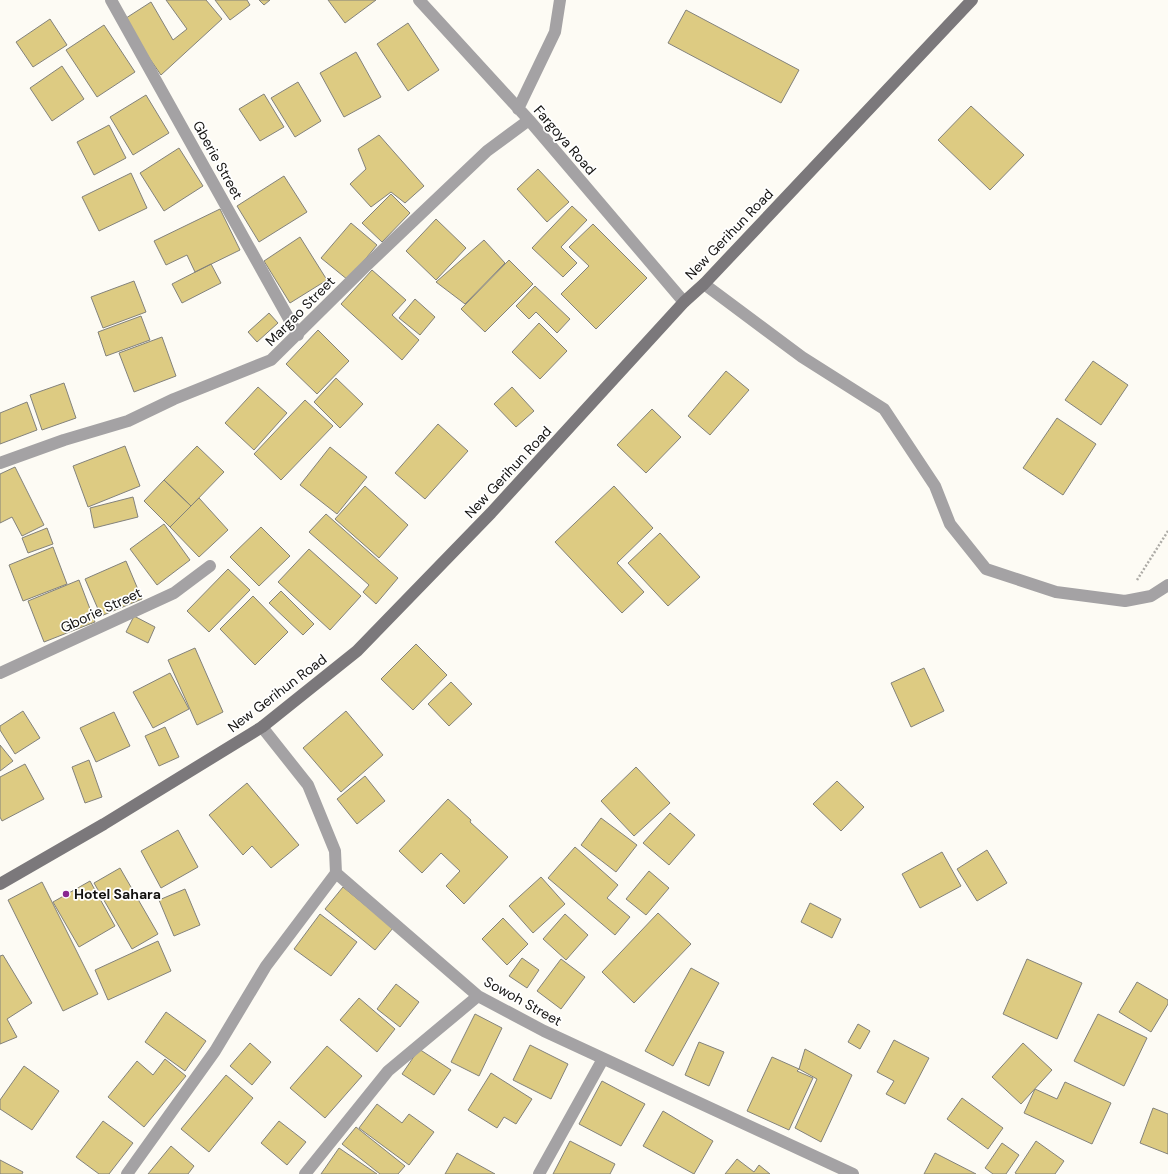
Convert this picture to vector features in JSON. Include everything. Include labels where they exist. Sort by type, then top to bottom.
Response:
[{"type":"street","name":"Gberie Street","points":[[111,0],[298,335]]},
{"type":"street","name":"Fargoya Road","points":[[420,0],[529,120],[684,302]]},
{"type":"street","points":[[518,109],[555,32],[560,0]]},
{"type":"street","name":"New Gerihun Road","points":[[0,884],[104,824],[262,727],[357,652],[491,513],[684,302],[704,284],[972,0]]},
{"type":"street","name":"Margao Street","points":[[0,463],[64,440],[128,422],[174,399],[271,360],[298,335],[366,266],[481,156],[529,120]]},
{"type":"street","points":[[704,284],[802,357],[884,409],[935,486],[950,524],[986,569],[1056,592],[1125,601],[1151,596],[1168,585]]},
{"type":"street","name":"Gborie Street","points":[[0,673],[174,593],[210,566]]},
{"type":"street","points":[[127,1174],[215,1051],[266,966],[336,873],[335,851],[308,785],[262,727]]},
{"type":"street","name":"Sowoh Street","points":[[336,873],[478,996],[544,1031],[853,1174]]},
{"type":"street","points":[[304,1174],[388,1071],[478,996]]},
{"type":"street","points":[[539,1174],[603,1059]]},
{"type":"path","points":[[1125,601],[1168,531]]},
{"type":"building","points":[[166,0],[206,0],[222,19],[161,75],[123,20],[151,2],[173,40],[187,29]]},
{"type":"building","points":[[215,0],[247,0],[250,5],[230,20]]},
{"type":"building","points":[[259,0],[270,0],[264,5]]},
{"type":"building","points":[[328,0],[376,0],[345,23]]},
{"type":"building","points":[[686,10],[799,70],[781,103],[668,43]]},
{"type":"building","points":[[50,19],[67,45],[33,67],[16,42]]},
{"type":"building","points":[[408,23],[439,70],[408,91],[377,44]]},
{"type":"building","points":[[104,25],[135,72],[97,97],[66,50]]},
{"type":"building","points":[[356,52],[381,97],[344,117],[320,73]]},
{"type":"building","points":[[62,66],[84,99],[52,121],[30,88]]},
{"type":"building","points":[[298,82],[321,121],[295,137],[271,98]]},
{"type":"building","points":[[264,94],[284,127],[260,141],[239,109]]},
{"type":"building","points":[[146,95],[169,133],[133,155],[110,117]]},
{"type":"building","points":[[971,106],[1024,155],[990,190],[938,140]]},
{"type":"building","points":[[109,125],[126,158],[94,175],[77,142]]},
{"type":"building","points":[[379,135],[424,186],[405,203],[391,192],[371,207],[350,184],[366,169],[358,149]]},
{"type":"building","points":[[179,148],[203,186],[164,211],[140,173]]},
{"type":"building","points":[[538,169],[569,202],[547,222],[517,189]]},
{"type":"building","points":[[131,173],[147,208],[99,231],[82,197]]},
{"type":"building","points":[[284,176],[307,212],[259,242],[237,206]]},
{"type":"building","points":[[391,194],[410,213],[382,242],[362,223]]},
{"type":"building","points":[[572,206],[587,220],[561,247],[577,263],[563,277],[532,248]]},
{"type":"building","points":[[220,209],[240,250],[195,272],[187,255],[166,265],[154,241]]},
{"type":"building","points":[[436,219],[466,248],[436,280],[406,251]]},
{"type":"building","points":[[351,223],[377,245],[348,280],[321,258]]},
{"type":"building","points":[[593,224],[647,278],[596,329],[561,294],[589,266],[569,247]]},
{"type":"building","points":[[300,237],[327,280],[290,303],[264,261]]},
{"type":"building","points":[[484,240],[505,263],[465,304],[436,282]]},
{"type":"building","points":[[509,260],[533,284],[485,332],[461,309]]},
{"type":"building","points":[[211,264],[221,283],[182,303],[172,284]]},
{"type":"building","points":[[372,270],[406,300],[392,315],[419,340],[402,360],[341,304]]},
{"type":"building","points":[[134,281],[146,312],[103,328],[91,297]]},
{"type":"building","points":[[535,286],[570,319],[557,333],[536,312],[529,319],[516,306]]},
{"type":"building","points":[[415,299],[435,317],[420,335],[399,318]]},
{"type":"building","points":[[269,313],[278,323],[257,342],[248,332]]},
{"type":"building","points":[[141,316],[150,340],[106,356],[98,332]]},
{"type":"building","points":[[539,323],[567,351],[540,379],[512,352]]},
{"type":"building","points":[[318,330],[349,361],[317,394],[286,364]]},
{"type":"building","points":[[162,337],[176,376],[134,392],[119,353]]},
{"type":"building","points":[[1093,361],[1128,385],[1101,425],[1065,400]]},
{"type":"building","points":[[726,371],[749,390],[710,435],[688,416]]},
{"type":"building","points":[[336,378],[363,404],[340,428],[314,402]]},
{"type":"building","points":[[64,383],[76,418],[42,430],[30,395]]},
{"type":"building","points":[[258,387],[287,413],[254,450],[225,423]]},
{"type":"building","points":[[512,387],[534,411],[516,427],[494,404]]},
{"type":"building","points":[[305,400],[333,426],[281,480],[254,454]]},
{"type":"building","points":[[27,402],[37,430],[0,444],[0,413]]},
{"type":"building","points":[[652,409],[681,437],[646,473],[617,445]]},
{"type":"building","points":[[1057,418],[1096,444],[1063,495],[1023,468]]},
{"type":"building","points":[[438,424],[468,451],[425,499],[395,473]]},
{"type":"building","points":[[125,446],[140,486],[88,507],[73,466]]},
{"type":"building","points":[[197,446],[224,472],[191,506],[164,480]]},
{"type":"building","points":[[330,447],[367,477],[337,514],[300,485]]},
{"type":"building","points":[[15,467],[44,525],[22,536],[12,517],[0,523],[0,474]]},
{"type":"building","points":[[164,480],[191,506],[170,527],[144,501]]},
{"type":"building","points":[[365,486],[408,525],[379,558],[335,519]]},
{"type":"building","points":[[614,486],[653,528],[617,563],[644,592],[622,613],[555,542]]},
{"type":"building","points":[[133,497],[138,517],[94,528],[90,508]]},
{"type":"building","points":[[199,498],[228,530],[199,557],[170,527]]},
{"type":"building","points":[[326,514],[398,578],[376,604],[363,592],[369,585],[309,532]]},
{"type":"building","points":[[164,524],[190,560],[157,585],[130,549]]},
{"type":"building","points":[[261,527],[290,556],[259,586],[230,557]]},
{"type":"building","points":[[47,528],[53,544],[28,553],[22,538]]},
{"type":"building","points":[[660,533],[700,577],[668,606],[628,563]]},
{"type":"building","points":[[53,547],[67,584],[23,601],[9,565]]},
{"type":"building","points":[[309,549],[361,596],[330,630],[278,582]]},
{"type":"building","points":[[126,561],[142,599],[101,616],[85,579]]},
{"type":"building","points":[[228,569],[250,590],[209,632],[187,611]]},
{"type":"building","points":[[79,580],[95,622],[44,642],[28,601]]},
{"type":"building","points":[[281,591],[314,624],[303,635],[269,603]]},
{"type":"building","points":[[253,596],[288,632],[255,665],[220,629]]},
{"type":"building","points":[[134,616],[155,627],[148,643],[126,632]]},
{"type":"building","points":[[416,644],[447,675],[413,710],[381,679]]},
{"type":"building","points":[[195,648],[223,712],[197,725],[168,660]]},
{"type":"building","points":[[924,668],[944,711],[911,727],[891,683]]},
{"type":"building","points":[[170,673],[189,709],[153,728],[133,692]]},
{"type":"building","points":[[451,682],[472,704],[449,726],[428,704]]},
{"type":"building","points":[[23,711],[40,738],[15,754],[0,730],[0,726]]},
{"type":"building","points":[[346,711],[383,755],[341,792],[303,748]]},
{"type":"building","points":[[114,712],[130,746],[96,762],[80,728]]},
{"type":"building","points":[[165,727],[179,757],[159,766],[145,736]]},
{"type":"building","points":[[0,745],[13,761],[0,771]]},
{"type":"building","points":[[89,760],[102,797],[85,803],[72,767]]},
{"type":"building","points":[[25,764],[44,799],[2,821],[0,817],[0,777]]},
{"type":"building","points":[[636,767],[670,803],[634,836],[601,801]]},
{"type":"building","points":[[365,776],[385,801],[357,824],[337,799]]},
{"type":"building","points":[[837,781],[864,807],[841,831],[813,804]]},
{"type":"building","points":[[247,783],[299,845],[271,868],[252,846],[243,855],[209,815]]},
{"type":"building","points":[[448,799],[471,820],[470,822],[508,857],[464,904],[446,886],[460,871],[441,853],[422,873],[399,851]]},
{"type":"building","points":[[670,813],[695,835],[669,865],[643,843]]},
{"type":"building","points":[[601,818],[637,845],[616,872],[581,845]]},
{"type":"building","points":[[178,830],[198,867],[161,888],[141,851]]},
{"type":"building","points":[[575,847],[618,885],[607,898],[630,917],[615,935],[548,878]]},
{"type":"building","points":[[987,850],[1007,883],[977,901],[957,869]]},
{"type":"building","points":[[942,852],[961,886],[920,908],[902,874]]},
{"type":"building","points":[[120,868],[158,934],[132,949],[94,883]]},
{"type":"building","points":[[649,871],[669,888],[646,915],[626,899]]},
{"type":"building","points":[[541,877],[565,904],[533,933],[509,906]]},
{"type":"building","points":[[90,881],[115,926],[79,947],[53,902]]},
{"type":"building","points":[[42,882],[98,994],[63,1011],[8,900]]},
{"type":"building","points":[[343,887],[393,928],[375,950],[325,909]]},
{"type":"building","points":[[185,889],[200,925],[174,936],[159,900]]},
{"type":"building","points":[[810,903],[841,919],[832,938],[801,922]]},
{"type":"building","points":[[658,913],[691,944],[634,1003],[602,972]]},
{"type":"building","points":[[320,914],[357,942],[331,976],[294,949]]},
{"type":"building","points":[[565,914],[588,935],[566,960],[543,939]]},
{"type":"building","points":[[503,918],[528,944],[507,965],[482,939]]},
{"type":"building","points":[[158,941],[171,971],[108,1000],[95,970]]},
{"type":"building","points":[[3,955],[32,1003],[7,1019],[17,1037],[0,1044],[0,956]]},
{"type":"building","points":[[522,958],[539,970],[527,988],[509,976]]},
{"type":"building","points":[[561,959],[585,977],[561,1009],[537,991]]},
{"type":"building","points":[[1027,959],[1082,983],[1057,1039],[1003,1014]]},
{"type":"building","points":[[691,968],[719,983],[673,1066],[645,1051]]},
{"type":"building","points":[[1137,982],[1168,1000],[1168,1004],[1151,1032],[1119,1012]]},
{"type":"building","points":[[396,984],[419,1002],[400,1027],[377,1009]]},
{"type":"building","points":[[359,998],[395,1029],[377,1052],[340,1020]]},
{"type":"building","points":[[166,1012],[206,1041],[185,1071],[145,1042]]},
{"type":"building","points":[[475,1014],[502,1028],[479,1076],[451,1062]]},
{"type":"building","points":[[1098,1014],[1147,1038],[1124,1086],[1074,1061]]},
{"type":"building","points":[[858,1024],[870,1031],[860,1049],[848,1042]]},
{"type":"building","points":[[894,1040],[929,1058],[905,1104],[886,1094],[894,1081],[877,1072]]},
{"type":"building","points":[[699,1042],[724,1052],[709,1086],[685,1075]]},
{"type":"building","points":[[250,1043],[271,1062],[252,1085],[230,1066]]},
{"type":"building","points":[[1023,1043],[1052,1070],[1021,1104],[992,1077]]},
{"type":"building","points":[[530,1045],[568,1064],[551,1099],[513,1080]]},
{"type":"building","points":[[327,1046],[362,1076],[325,1118],[290,1088]]},
{"type":"building","points":[[419,1049],[451,1070],[434,1095],[402,1074]]},
{"type":"building","points":[[805,1049],[852,1075],[821,1142],[795,1128],[817,1079],[799,1069]]},
{"type":"building","points":[[772,1057],[799,1069],[797,1071],[813,1078],[789,1130],[747,1111]]},
{"type":"building","points":[[165,1059],[186,1076],[144,1127],[108,1097],[137,1061],[153,1075]]},
{"type":"building","points":[[24,1066],[59,1091],[32,1130],[0,1109],[0,1100]]},
{"type":"building","points":[[491,1073],[532,1099],[516,1124],[504,1117],[497,1128],[468,1110]]},
{"type":"building","points":[[226,1075],[253,1098],[209,1152],[181,1129]]},
{"type":"building","points":[[602,1081],[645,1104],[621,1146],[579,1124]]},
{"type":"building","points":[[1065,1082],[1111,1103],[1092,1144],[1024,1113],[1035,1089],[1057,1099]]},
{"type":"building","points":[[962,1098],[1003,1128],[988,1149],[947,1119]]},
{"type":"building","points":[[377,1104],[402,1123],[409,1114],[434,1132],[409,1165],[359,1128]]},
{"type":"building","points":[[1153,1108],[1168,1114],[1168,1154],[1140,1143]]},
{"type":"building","points":[[663,1111],[713,1141],[694,1174],[643,1146]]},
{"type":"building","points":[[103,1121],[133,1143],[109,1174],[99,1174],[76,1157]]},
{"type":"building","points":[[279,1121],[306,1142],[287,1165],[261,1143]]},
{"type":"building","points":[[356,1127],[405,1166],[398,1174],[380,1174],[342,1144]]},
{"type":"building","points":[[570,1141],[615,1164],[610,1174],[553,1174]]},
{"type":"building","points":[[1036,1141],[1064,1161],[1055,1174],[1015,1173]]},
{"type":"building","points":[[1002,1143],[1019,1155],[1006,1174],[993,1174],[985,1168]]},
{"type":"building","points":[[171,1146],[194,1166],[188,1174],[148,1174]]},
{"type":"building","points":[[339,1148],[377,1174],[321,1174]]},
{"type":"building","points":[[457,1153],[495,1174],[445,1174]]},
{"type":"building","points":[[935,1153],[976,1174],[924,1174]]},
{"type":"building","points":[[737,1159],[754,1172],[759,1165],[770,1174],[725,1174]]},
{"type":"building","points":[[0,1160],[23,1172],[22,1174],[0,1174]]},
{"type":"place","name":"Hotel Sahara","points":[[66,894]]}]
